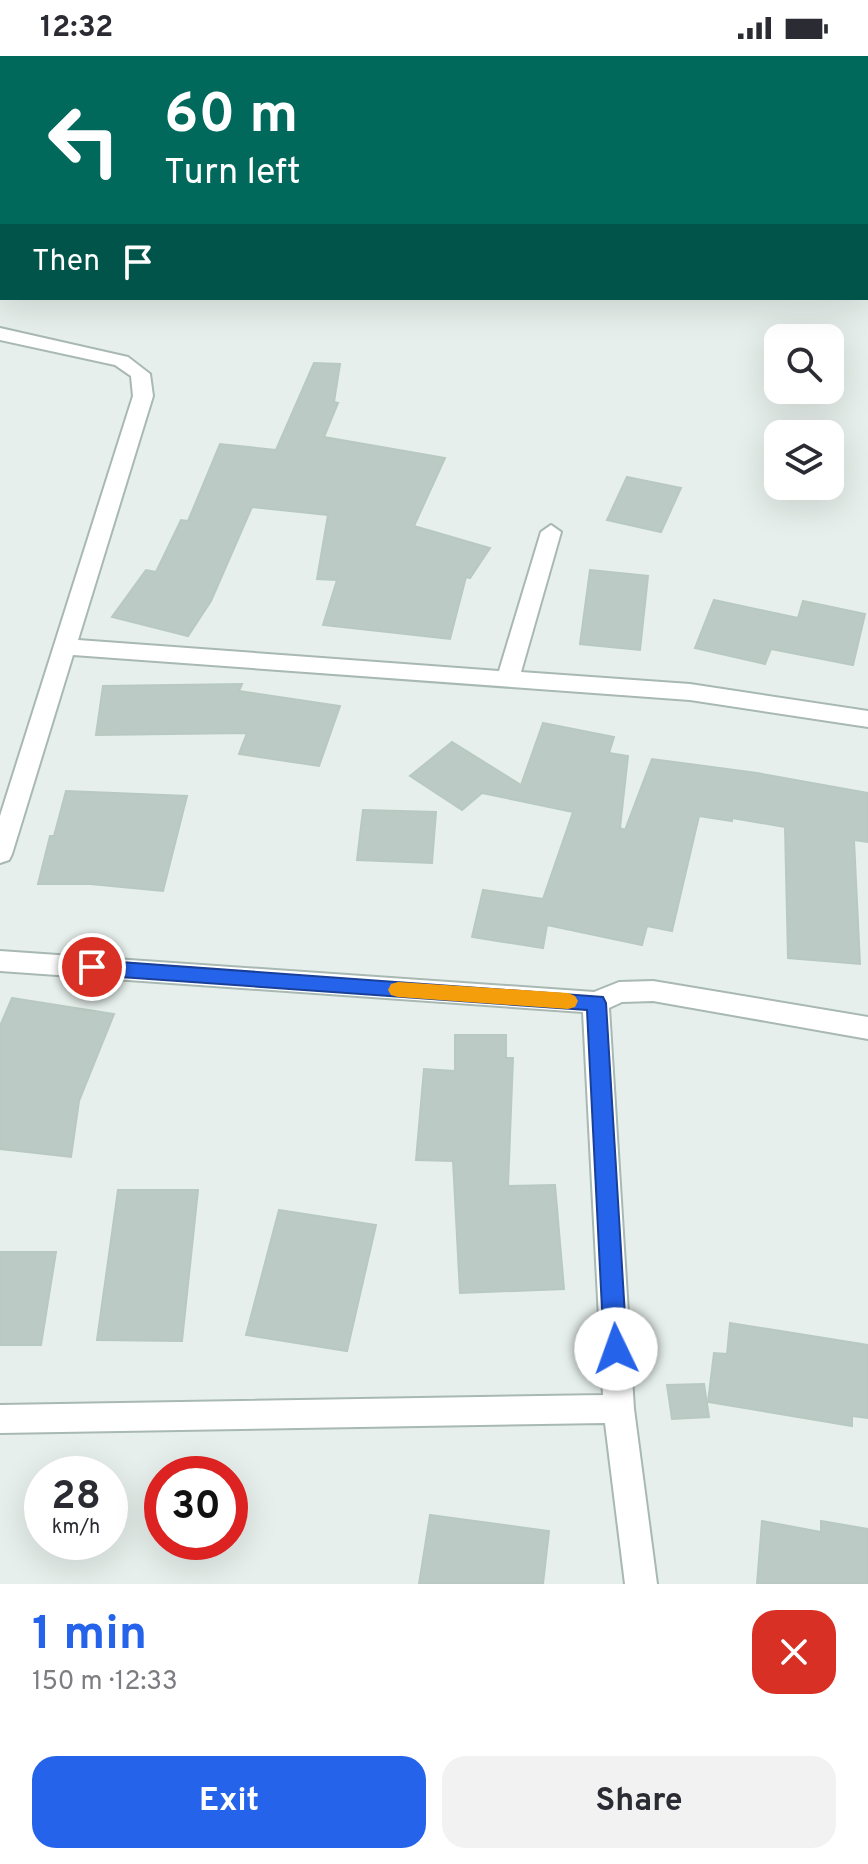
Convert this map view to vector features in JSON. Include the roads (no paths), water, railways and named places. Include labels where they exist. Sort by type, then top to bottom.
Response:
[{"type":"street","points":[[0,334],[121,361],[140,374],[143,396],[0,854]]},
{"type":"street","points":[[508,677],[551,532]]},
{"type":"street","points":[[67,647],[690,692],[868,719]]},
{"type":"street","points":[[0,961],[596,1003],[619,992],[653,991],[868,1028]]},
{"type":"street","points":[[596,1003],[619,1409],[641,1584]]},
{"type":"street","points":[[0,1419],[619,1409]]}]
